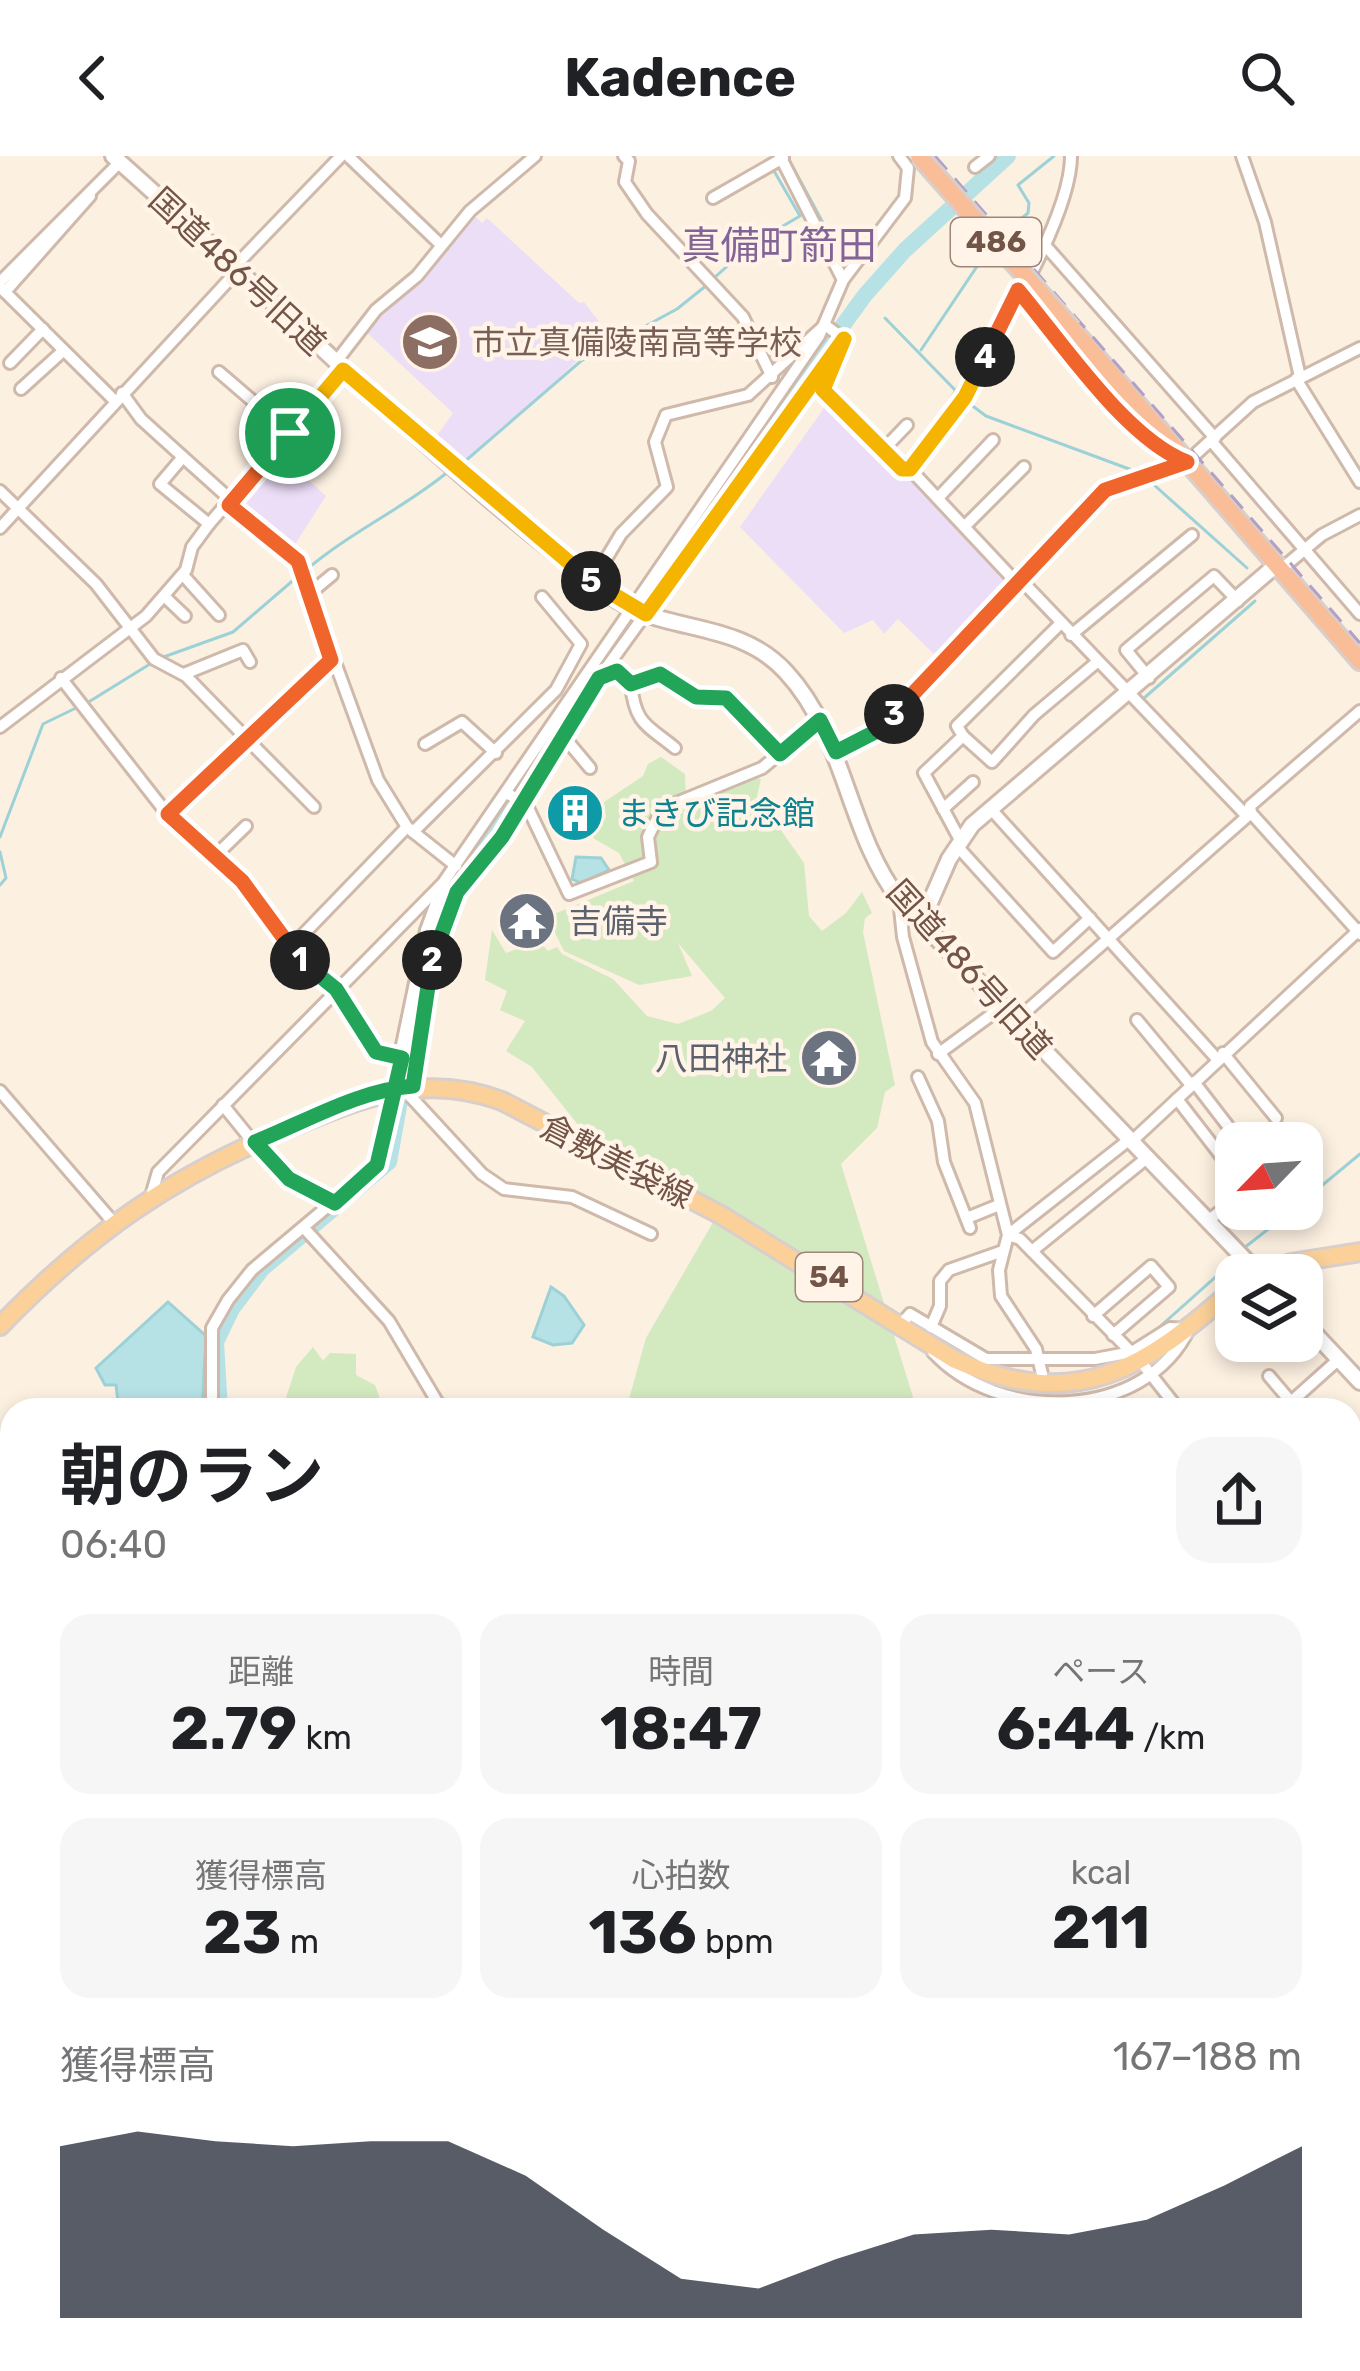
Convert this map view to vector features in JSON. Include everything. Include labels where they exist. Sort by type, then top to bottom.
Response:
[{"type":"highway","name":"486","points":[[917,160],[1072,329],[1360,661]]},
{"type":"main road","name":"倉敷美袋線","points":[[0,1326],[61,1264],[151,1196],[255,1142],[405,1087],[468,1089],[502,1101],[721,1215],[916,1327],[971,1367],[1048,1384],[1127,1369],[1189,1329],[1215,1306]]},
{"type":"main road","points":[[1323,1260],[1360,1252]]},
{"type":"street","points":[[0,528],[237,267],[345,156],[440,245]]},
{"type":"street","points":[[0,727],[34,707],[61,678],[130,628],[164,596],[183,574],[192,547],[209,524],[290,433],[376,310],[417,276],[440,245],[535,156]]},
{"type":"street","points":[[624,156],[629,161],[625,182],[743,317],[772,377]]},
{"type":"street","points":[[211,1398],[209,1353],[217,1317],[252,1270],[307,1231],[377,1165],[405,1087],[432,957],[449,905],[486,860],[514,798],[827,326],[843,280],[905,198],[917,160],[899,156]]},
{"type":"street","points":[[975,167],[989,156]]},
{"type":"street","points":[[910,469],[963,399],[1044,244],[1066,200],[1071,156]]},
{"type":"street","points":[[1242,156],[1265,222],[1298,378],[1360,482]]},
{"type":"street","points":[[123,160],[2,287],[63,351],[293,554],[368,758],[410,829],[456,866]]},
{"type":"street","name":"国道486号旧道","points":[[123,160],[339,366],[592,582],[640,612],[757,646],[786,671],[836,752],[883,874],[899,899],[1239,1254]]},
{"type":"street","points":[[713,198],[778,160],[843,280]]},
{"type":"street","points":[[1044,244],[1360,614]]},
{"type":"street","points":[[1018,290],[1131,422],[1170,456],[1187,462]]},
{"type":"street","points":[[827,326],[842,338]]},
{"type":"street","points":[[592,582],[621,534],[668,487],[655,432],[666,415],[748,395],[827,326]]},
{"type":"street","points":[[10,363],[43,329]]},
{"type":"street","points":[[842,338],[823,390],[902,469],[910,469],[1243,812],[1250,809]]},
{"type":"street","points":[[617,671],[640,612],[842,338]]},
{"type":"street","points":[[836,752],[875,732],[902,706],[1105,490],[1187,462],[1253,401],[1360,348]]},
{"type":"street","points":[[22,389],[63,351]]},
{"type":"street","points":[[219,372],[290,433]]},
{"type":"street","points":[[883,450],[908,425]]},
{"type":"street","points":[[938,498],[993,440]]},
{"type":"street","points":[[183,458],[160,484],[209,524]]},
{"type":"street","points":[[964,526],[1024,466]]},
{"type":"street","points":[[0,491],[96,584],[156,660],[184,674],[314,807]]},
{"type":"street","points":[[921,923],[958,843],[990,808],[1277,568],[1360,515]]},
{"type":"street","points":[[1071,635],[1192,535]]},
{"type":"street","points":[[183,574],[219,615]]},
{"type":"street","points":[[308,594],[332,575]]},
{"type":"street","points":[[1149,678],[1126,650],[1214,576],[1238,601]]},
{"type":"street","points":[[164,596],[185,616]]},
{"type":"street","points":[[291,947],[556,690],[580,644],[542,597]]},
{"type":"street","points":[[1060,624],[982,697],[957,726],[963,736],[992,762],[1034,715],[1097,662]]},
{"type":"street","points":[[151,1196],[158,1172],[443,883],[564,737],[599,678],[624,647]]},
{"type":"street","points":[[184,674],[243,650],[250,662]]},
{"type":"street","points":[[168,814],[331,660]]},
{"type":"street","points":[[599,678],[617,671]]},
{"type":"street","points":[[617,671],[631,684],[634,709],[652,735],[675,748]]},
{"type":"street","points":[[631,684],[660,674],[696,697],[726,698],[780,754]]},
{"type":"street","points":[[61,678],[168,814],[242,881],[291,947],[336,989],[376,1052],[402,1058]]},
{"type":"street","points":[[1016,1021],[1360,711]]},
{"type":"street","points":[[514,798],[569,894],[651,862],[648,837],[662,809],[762,768],[820,720]]},
{"type":"street","points":[[425,744],[462,722],[496,753]]},
{"type":"street","points":[[963,736],[924,773],[958,843],[1052,952],[1090,918]]},
{"type":"street","points":[[564,737],[590,768]]},
{"type":"street","points":[[943,809],[973,782]]},
{"type":"street","points":[[990,808],[1276,1118]]},
{"type":"street","points":[[1008,1235],[1131,1140],[1359,931],[1250,809]]},
{"type":"street","points":[[214,857],[246,826]]},
{"type":"street","points":[[443,883],[426,930],[402,1058],[405,1087],[482,1174],[503,1189],[572,1197],[651,1234]]},
{"type":"street","points":[[899,899],[903,938],[938,1054],[975,1103],[1008,1235],[1001,1296],[1040,1368]]},
{"type":"street","points":[[938,1054],[1002,1007]]},
{"type":"street","points":[[1137,1020],[1224,1122]]},
{"type":"street","points":[[918,1077],[938,1121],[944,1162],[968,1223],[999,1205]]},
{"type":"street","points":[[0,1091],[113,1222]]},
{"type":"street","points":[[1177,1099],[1215,1148]]},
{"type":"street","points":[[224,1105],[289,1179],[335,1203]]},
{"type":"street","points":[[1032,1251],[1148,1157]]},
{"type":"street","points":[[1208,1220],[1215,1214]]},
{"type":"street","points":[[307,1231],[388,1322],[435,1398]]},
{"type":"street","points":[[1008,1235],[1032,1251],[1133,1354]]},
{"type":"street","points":[[916,1327],[940,1306],[940,1281],[949,1270],[1003,1251]]},
{"type":"street","points":[[1094,1316],[1151,1266],[1168,1287],[1113,1335]]},
{"type":"street","points":[[916,1327],[986,1359],[1040,1368],[1133,1354],[1170,1328],[1189,1329],[1179,1349],[1096,1398]]},
{"type":"street","points":[[916,1327],[953,1372],[982,1388],[1034,1398]]},
{"type":"street","points":[[1323,1342],[1360,1382]]},
{"type":"street","points":[[1295,1398],[1339,1359]]},
{"type":"street","points":[[1148,1371],[1169,1398]]},
{"type":"street","points":[[1269,1376],[1288,1398]]},
{"type":"shaded area","points":[[475,216],[482,223],[487,218],[579,303],[584,302],[607,332],[505,429],[460,463],[433,441],[453,413],[365,331],[422,281]]},
{"type":"shaded area","points":[[829,401],[902,473],[914,478],[1008,577],[938,658],[898,619],[884,634],[873,620],[844,633],[740,527]]},
{"type":"shaded area","points":[[278,453],[326,496],[292,549],[236,508],[236,500]]},
{"type":"green space","points":[[661,757],[685,774],[686,803],[750,777],[761,779],[757,796],[804,863],[809,916],[822,931],[846,913],[862,892],[872,913],[865,918],[863,932],[895,1085],[885,1092],[877,1128],[841,1164],[913,1398],[629,1398],[646,1338],[723,1205],[579,1126],[532,1067],[506,1051],[525,1021],[500,1010],[507,991],[485,980],[492,930],[506,953],[539,941],[548,951],[557,947],[562,954],[613,979],[647,1016],[678,1024],[711,1011],[725,998],[678,943],[692,976],[639,985],[564,951],[547,917],[634,881],[619,853],[593,838],[606,817],[604,802],[643,776],[648,764]]},
{"type":"green space","points":[[313,1347],[323,1361],[330,1353],[356,1354],[356,1375],[375,1385],[380,1398],[286,1398],[296,1367]]},
{"type":"water","points":[[576,857],[601,858],[609,870],[581,883],[572,879]]},
{"type":"water","points":[[551,1287],[564,1296],[584,1325],[572,1343],[553,1345],[533,1337]]},
{"type":"water","points":[[168,1302],[206,1336],[203,1398],[118,1398],[116,1385],[105,1385],[96,1368]]},
{"type":"waterway","points":[[219,1398],[216,1342],[232,1309],[262,1269],[389,1162],[426,956],[452,884],[704,516],[865,295],[905,250],[1008,156]]},
{"type":"waterway","points":[[999,238],[1028,213],[1029,203],[1018,185],[1054,156]]},
{"type":"waterway","points":[[788,158],[842,258]]},
{"type":"waterway","points":[[714,278],[752,244],[800,216],[774,171]]},
{"type":"waterway","points":[[921,350],[992,244]]},
{"type":"waterway","points":[[463,463],[581,361],[677,309],[707,285]]},
{"type":"waterway","points":[[863,292],[868,298]]},
{"type":"waterway","points":[[885,318],[956,391]]},
{"type":"waterway","points":[[962,398],[986,416],[1140,473]]},
{"type":"waterway","points":[[305,571],[449,471]]},
{"type":"waterway","points":[[1153,484],[1247,568]]},
{"type":"waterway","points":[[158,659],[233,632],[297,577]]},
{"type":"waterway","points":[[1145,703],[1143,699],[1255,601]]},
{"type":"waterway","points":[[87,703],[150,664]]},
{"type":"waterway","points":[[0,837],[43,724],[78,707]]},
{"type":"waterway","points":[[1181,740],[1216,776]]},
{"type":"waterway","points":[[0,852],[6,878],[0,885]]},
{"type":"waterway","points":[[1323,1185],[1360,1154]]},
{"type":"waterway","points":[[1244,1248],[1267,1230]]},
{"type":"waterway","points":[[1155,1331],[1215,1277]]},
{"type":"railway","points":[[935,156],[1360,643]]},
{"type":"place","name":"市立真備陵南高等学校","points":[[430,342]]},
{"type":"place","name":"まきび記念館","points":[[575,813]]},
{"type":"place","name":"吉備寺","points":[[527,921]]},
{"type":"place","name":"八田神社","points":[[829,1058]]},
{"type":"district","name":"真備町箭田","points":[[779,245]]},
{"type":"route","points":[[290,433],[229,505],[298,561],[331,660],[168,814],[242,881],[302,962],[336,989],[376,1052],[402,1058],[397,1088],[377,1165],[335,1203],[312,1186],[289,1179],[255,1142],[363,1098],[390,1089],[397,1088],[413,1086],[432,957],[449,905],[502,837],[599,678],[604,680],[617,671],[631,684],[660,674],[696,697],[726,698],[780,754],[820,720],[836,752],[875,732],[1105,490],[1162,475],[1187,462],[1170,456],[1131,422],[1018,290],[965,397],[910,469],[902,469],[823,390],[844,339],[646,614],[592,582],[343,370],[290,433]]}]
